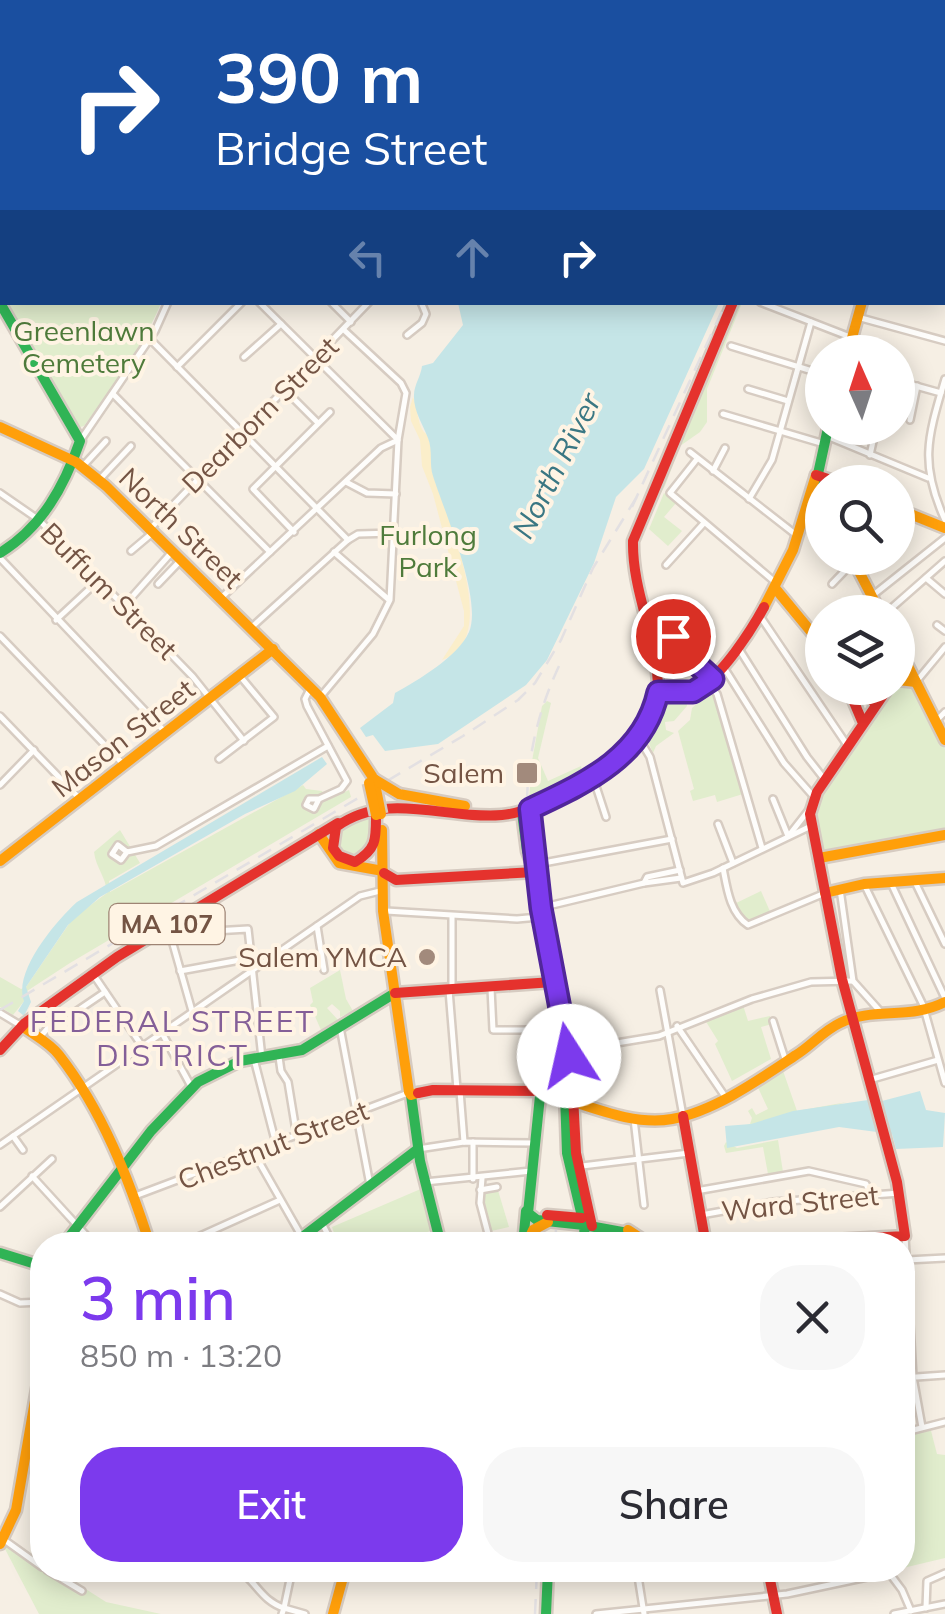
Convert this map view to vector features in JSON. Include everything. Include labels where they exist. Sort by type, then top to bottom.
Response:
[{"type":"main road","points":[[0,556],[39,520],[79,464],[80,441],[1,305]]},
{"type":"main road","name":"MA 107","points":[[0,1050],[22,1026],[93,974],[338,822],[390,807],[481,815],[521,811],[619,759],[638,740],[650,720],[658,692],[658,662],[633,575],[633,541],[732,305]]},
{"type":"main road","points":[[853,335],[861,305]]},
{"type":"main road","name":"North Street","points":[[0,428],[79,464],[151,528],[315,696],[372,782],[379,814],[380,891],[407,1070],[414,1091],[412,1109],[418,1148],[438,1232]]},
{"type":"main road","points":[[658,692],[686,693],[710,681],[738,648],[776,586],[805,511]]},
{"type":"main road","points":[[939,522],[945,528]]},
{"type":"main road","points":[[776,586],[805,623]]},
{"type":"main road","name":"Mason Street","points":[[2,855],[272,649]]},
{"type":"main road","points":[[916,682],[945,740]]},
{"type":"main road","points":[[856,705],[862,721]]},
{"type":"main road","points":[[874,705],[824,780],[810,809],[825,893],[848,980],[852,1019],[900,1193],[905,1232]]},
{"type":"main road","points":[[372,782],[399,794],[521,811]]},
{"type":"main road","points":[[521,811],[528,851]]},
{"type":"main road","points":[[521,811],[536,868],[588,1232]]},
{"type":"main road","name":"North Street","points":[[379,814],[376,842],[380,867]]},
{"type":"main road","points":[[481,815],[514,826],[536,868]]},
{"type":"main road","points":[[330,849],[338,822]]},
{"type":"main road","points":[[322,832],[340,864],[380,867]]},
{"type":"main road","points":[[818,858],[945,835]]},
{"type":"main road","points":[[355,862],[370,855],[376,842]]},
{"type":"main road","points":[[303,844],[314,843],[355,862],[380,867]]},
{"type":"main road","points":[[380,867],[386,878],[396,880],[536,868]]},
{"type":"main road","points":[[825,893],[864,884],[944,880]]},
{"type":"main road","points":[[73,1232],[192,1088],[216,1071],[302,1050],[395,993],[553,982]]},
{"type":"main road","points":[[553,982],[568,1051],[567,1152],[588,1222]]},
{"type":"main road","points":[[516,1092],[634,1117],[658,1120],[683,1116],[786,1062],[838,1024],[852,1019],[926,1012],[944,1003]]},
{"type":"main road","points":[[376,1004],[388,1006],[400,1021]]},
{"type":"main road","points":[[22,1026],[58,1052],[123,1168],[146,1232]]},
{"type":"main road","points":[[414,1091],[543,1091],[569,1104]]},
{"type":"main road","points":[[524,1232],[540,1096]]},
{"type":"main road","points":[[683,1116],[704,1232]]},
{"type":"main road","points":[[310,1232],[418,1148]]},
{"type":"main road","points":[[528,1216],[548,1222],[588,1222]]},
{"type":"main road","points":[[528,1216],[588,1222],[626,1232]]},
{"type":"main road","points":[[531,1232],[548,1222]]},
{"type":"main road","points":[[0,1254],[30,1263]]},
{"type":"main road","points":[[1,1541],[16,1510],[30,1450]]},
{"type":"main road","points":[[333,1614],[342,1582]]},
{"type":"main road","points":[[546,1614],[547,1582]]},
{"type":"main road","points":[[770,1582],[776,1614]]},
{"type":"street","points":[[80,441],[150,339],[167,305]]},
{"type":"street","points":[[177,367],[239,305]]},
{"type":"street","points":[[262,305],[398,440]]},
{"type":"street","points":[[335,305],[351,322]]},
{"type":"street","name":"Dearborn Street","points":[[131,551],[150,535],[151,528],[196,478],[366,305]]},
{"type":"street","points":[[407,336],[422,323],[426,314],[422,305]]},
{"type":"street","points":[[768,305],[844,335]]},
{"type":"street","points":[[858,317],[945,341]]},
{"type":"street","points":[[749,499],[770,466],[811,322]]},
{"type":"street","points":[[244,357],[280,324]]},
{"type":"street","points":[[315,696],[374,634],[390,600],[398,440],[406,389],[344,330]]},
{"type":"street","points":[[150,339],[348,540]]},
{"type":"street","points":[[731,346],[805,368]]},
{"type":"street","points":[[939,522],[940,508],[928,478],[929,446],[945,379]]},
{"type":"street","points":[[915,385],[941,393]]},
{"type":"street","points":[[915,399],[918,386]]},
{"type":"street","points":[[748,389],[789,401]]},
{"type":"street","points":[[286,390],[318,424]]},
{"type":"street","points":[[112,394],[270,552]]},
{"type":"street","points":[[294,532],[254,490],[330,412]]},
{"type":"street","points":[[724,414],[781,431],[805,434]]},
{"type":"street","points":[[222,597],[381,448],[398,440]]},
{"type":"street","points":[[79,464],[106,441]]},
{"type":"street","points":[[847,445],[928,478]]},
{"type":"street","points":[[870,455],[872,445]]},
{"type":"street","points":[[99,480],[131,446]]},
{"type":"street","points":[[713,470],[725,448]]},
{"type":"street","points":[[690,452],[797,536]]},
{"type":"street","points":[[697,459],[670,493],[776,586]]},
{"type":"street","points":[[346,482],[368,493],[396,494]]},
{"type":"street","name":"Buffum Street","points":[[0,493],[39,520],[124,606],[211,698],[244,741]]},
{"type":"street","points":[[939,522],[940,508]]},
{"type":"street","points":[[666,565],[704,523]]},
{"type":"street","points":[[252,628],[348,540],[358,534],[395,533]]},
{"type":"street","points":[[873,595],[945,538]]},
{"type":"street","points":[[334,552],[390,600]]},
{"type":"street","points":[[158,584],[177,555]]},
{"type":"street","points":[[124,606],[177,555]]},
{"type":"street","points":[[0,556],[166,733]]},
{"type":"street","points":[[905,595],[945,561]]},
{"type":"street","points":[[832,584],[840,575]]},
{"type":"street","points":[[926,578],[945,594]]},
{"type":"street","points":[[56,620],[98,581]]},
{"type":"street","points":[[676,613],[674,643],[710,681],[717,694],[762,848]]},
{"type":"street","points":[[760,616],[847,745]]},
{"type":"street","points":[[937,624],[945,631]]},
{"type":"street","points":[[0,636],[124,765]]},
{"type":"street","points":[[916,682],[945,646]]},
{"type":"street","points":[[738,648],[806,758],[824,780]]},
{"type":"street","points":[[723,666],[784,763],[814,797]]},
{"type":"street","points":[[218,759],[274,717],[240,676]]},
{"type":"street","name":"North Street","points":[[315,696],[306,703],[346,784],[318,799]]},
{"type":"street","points":[[936,721],[945,712]]},
{"type":"street","points":[[0,716],[80,799]]},
{"type":"street","points":[[638,740],[650,757],[681,877]]},
{"type":"street","points":[[128,852],[156,846],[328,746]]},
{"type":"street","points":[[0,785],[34,750]]},
{"type":"street","points":[[592,775],[606,817]]},
{"type":"street","points":[[773,799],[788,836]]},
{"type":"street","points":[[788,836],[810,809]]},
{"type":"street","points":[[718,824],[733,863]]},
{"type":"street","points":[[383,911],[517,919],[644,883],[723,868],[812,826]]},
{"type":"street","points":[[536,868],[672,839]]},
{"type":"street","points":[[723,868],[731,903],[746,925],[825,893]]},
{"type":"street","points":[[915,882],[945,944]]},
{"type":"street","points":[[891,883],[944,1003]]},
{"type":"street","points":[[864,884],[926,1012],[945,1082]]},
{"type":"street","points":[[840,889],[848,980],[879,1010],[879,1018]]},
{"type":"street","points":[[0,1145],[360,896],[380,891]]},
{"type":"street","points":[[452,915],[451,987],[464,1142]]},
{"type":"street","points":[[168,924],[192,1012]]},
{"type":"street","points":[[317,926],[324,970]]},
{"type":"street","points":[[171,937],[248,929],[258,1058],[276,1144]]},
{"type":"street","points":[[180,970],[250,958]]},
{"type":"street","points":[[93,974],[142,1046]]},
{"type":"street","points":[[568,1051],[632,1043],[785,989],[818,980],[848,980]]},
{"type":"street","points":[[491,985],[493,1030],[559,1030]]},
{"type":"street","points":[[660,990],[683,1116]]},
{"type":"street","points":[[72,1014],[106,992]]},
{"type":"street","points":[[0,1013],[22,1026]]},
{"type":"street","points":[[40,1037],[56,1020]]},
{"type":"street","points":[[773,1021],[786,1062]]},
{"type":"street","points":[[677,1026],[724,1096]]},
{"type":"street","points":[[340,1027],[370,1185]]},
{"type":"street","points":[[162,1033],[192,1088]]},
{"type":"street","points":[[279,1057],[298,1137]]},
{"type":"street","points":[[869,1080],[938,1060]]},
{"type":"street","name":"Chestnut Street","points":[[135,1196],[414,1091]]},
{"type":"street","points":[[634,1117],[644,1205]]},
{"type":"street","points":[[12,1136],[23,1150]]},
{"type":"street","points":[[418,1148],[464,1142],[534,1143]]},
{"type":"street","points":[[472,1142],[473,1178]]},
{"type":"street","points":[[254,1152],[293,1232]]},
{"type":"street","points":[[578,1167],[689,1154]]},
{"type":"street","points":[[0,1207],[52,1159]]},
{"type":"street","points":[[425,1182],[531,1171]]},
{"type":"street","points":[[696,1191],[808,1172],[866,1184],[871,1194]]},
{"type":"street","points":[[32,1176],[83,1232]]},
{"type":"street","points":[[482,1178],[482,1214],[487,1232]]},
{"type":"street","points":[[480,1190],[497,1187]]},
{"type":"street","name":"Ward Street","points":[[701,1215],[773,1202],[900,1193]]},
{"type":"street","points":[[209,1232],[280,1200]]},
{"type":"street","points":[[322,1223],[326,1232]]},
{"type":"street","points":[[915,1260],[945,1258]]},
{"type":"street","points":[[0,1294],[20,1303],[30,1303]]},
{"type":"street","points":[[915,1377],[945,1375]]},
{"type":"street","points":[[915,1392],[922,1427]]},
{"type":"street","points":[[915,1429],[945,1422]]},
{"type":"street","points":[[1,1541],[30,1559]]},
{"type":"street","points":[[926,1608],[927,1581],[945,1573]]},
{"type":"street","points":[[67,1582],[82,1592]]},
{"type":"street","points":[[255,1582],[269,1604],[305,1614]]},
{"type":"street","points":[[283,1611],[289,1582]]},
{"type":"street","points":[[639,1582],[643,1611]]},
{"type":"street","points":[[596,1614],[773,1595],[841,1582]]},
{"type":"street","points":[[896,1582],[911,1611]]},
{"type":"street","points":[[700,1602],[702,1614]]},
{"type":"street","points":[[894,1614],[945,1604]]},
{"type":"green space","name":"Greenlawn Cemetery","points":[[6,305],[160,305],[116,382],[84,426],[76,428]]},
{"type":"green space","points":[[737,305],[741,305],[707,389],[707,422],[680,446],[665,486],[643,523]]},
{"type":"green space","points":[[664,493],[676,503],[664,517],[682,531],[668,546],[649,529]]},
{"type":"green space","points":[[915,691],[945,749],[945,830],[827,853],[822,850],[814,812],[881,705],[915,705]]},
{"type":"green space","points":[[708,694],[715,696],[743,794],[717,802],[715,795],[693,801],[690,791],[694,789],[678,731],[690,720],[692,708]]},
{"type":"green space","points":[[666,699],[686,699],[687,706],[674,721],[665,722],[666,730],[674,733],[653,753],[648,741]]},
{"type":"green space","points":[[547,701],[551,703],[538,758],[548,781],[581,766],[582,770],[529,800],[542,706]]},
{"type":"green space","points":[[303,785],[322,791],[328,800],[349,790],[351,797],[70,963],[27,991],[29,995],[13,1015],[0,1007],[0,977],[21,989],[26,987],[73,918],[107,893],[94,852],[120,830],[140,863],[109,881],[110,892]]},
{"type":"green space","points":[[369,815],[371,842],[363,854],[344,853],[337,844],[343,826]]},
{"type":"green space","points":[[761,891],[772,916],[748,925],[732,905]]},
{"type":"green space","points":[[340,970],[346,999],[353,1011],[340,1017],[340,1011],[332,1004],[327,1008],[338,1020],[321,1030],[310,1005],[310,988]]},
{"type":"green space","points":[[743,1005],[748,1021],[770,1016],[772,1024],[761,1027],[771,1059],[732,1081],[715,1044],[718,1041],[705,1020]]},
{"type":"green space","points":[[781,1065],[797,1111],[847,1102],[742,1126],[750,1124],[748,1111],[752,1108],[756,1115],[768,1109],[754,1079]]},
{"type":"green space","points":[[778,1140],[783,1172],[768,1174],[763,1147],[726,1153],[724,1146],[726,1142],[737,1148]]},
{"type":"green space","points":[[497,1187],[509,1227],[487,1232],[480,1190]]},
{"type":"green space","points":[[423,1188],[434,1230],[334,1232],[332,1227]]},
{"type":"green space","points":[[930,1427],[937,1454],[945,1455],[945,1558],[915,1565],[915,1432]]},
{"type":"green space","points":[[10,1540],[30,1553],[30,1582],[75,1582],[106,1602],[161,1614],[39,1614],[5,1549]]},
{"type":"sand","points":[[413,397],[429,440],[433,473],[458,547],[470,604],[468,629],[460,648],[442,660],[464,626],[464,611],[422,466],[420,440],[411,421]]},
{"type":"water","name":"North River","points":[[458,305],[718,305],[644,469],[616,497],[594,563],[547,660],[526,685],[438,744],[385,751],[373,735],[366,737],[360,728],[393,703],[395,693],[456,650],[469,632],[472,617],[467,577],[433,476],[429,443],[414,401],[422,366],[433,363],[463,325]]},
{"type":"water","points":[[322,757],[327,764],[295,791],[245,814],[100,897],[68,925],[26,987],[31,1002],[24,1016],[18,1011],[24,1001],[22,989],[30,962],[48,934],[77,902]]},
{"type":"water","points":[[920,1091],[926,1110],[945,1113],[943,1147],[896,1149],[892,1134],[839,1127],[727,1148],[725,1126],[868,1100],[873,1114],[886,1117],[882,1101]]},
{"type":"railway","points":[[632,507],[725,305]]},
{"type":"railway","points":[[0,1010],[518,700],[535,683],[561,640],[593,568],[638,495]]},
{"type":"railway","points":[[527,801],[536,732],[559,666]]},
{"type":"railway","points":[[535,1614],[536,1582]]},
{"type":"traffic: fast","points":[[0,553],[28,531],[50,505],[80,441],[1,305]]},
{"type":"traffic: fast","points":[[820,465],[824,445]]},
{"type":"traffic: fast","points":[[522,812],[527,851],[536,875],[564,1064],[567,1153],[584,1225],[622,1232]]},
{"type":"traffic: fast","points":[[73,1232],[151,1131],[198,1082],[240,1061],[302,1050],[395,993]]},
{"type":"traffic: fast","points":[[411,1095],[420,1161],[438,1232]]},
{"type":"traffic: fast","points":[[540,1096],[528,1213],[537,1220],[584,1225],[584,1232]]},
{"type":"traffic: fast","points":[[309,1232],[418,1149]]},
{"type":"traffic: fast","points":[[524,1232],[526,1211]]},
{"type":"traffic: fast","points":[[0,1253],[30,1262]]},
{"type":"traffic: fast","points":[[546,1614],[547,1582]]},
{"type":"traffic: slow","points":[[853,335],[861,305]]},
{"type":"traffic: slow","points":[[0,427],[76,462],[106,486],[320,697],[374,779]]},
{"type":"traffic: slow","points":[[764,607],[793,550],[805,511]]},
{"type":"traffic: slow","points":[[915,516],[945,528]]},
{"type":"traffic: slow","points":[[861,575],[871,595]]},
{"type":"traffic: slow","points":[[775,588],[805,624]]},
{"type":"traffic: slow","points":[[0,861],[273,649]]},
{"type":"traffic: slow","points":[[915,680],[945,740]]},
{"type":"traffic: slow","points":[[374,779],[381,814]]},
{"type":"traffic: slow","points":[[374,779],[399,794]]},
{"type":"traffic: slow","points":[[369,783],[376,815]]},
{"type":"traffic: slow","points":[[399,794],[465,806]]},
{"type":"traffic: slow","points":[[382,830],[383,911],[409,1092],[418,1093]]},
{"type":"traffic: slow","points":[[319,834],[339,863],[383,871]]},
{"type":"traffic: slow","points":[[819,858],[945,835]]},
{"type":"traffic: slow","points":[[825,893],[864,884],[945,878]]},
{"type":"traffic: slow","points":[[574,1102],[635,1119],[688,1115],[752,1084],[840,1023],[865,1016],[919,1011],[945,1002]]},
{"type":"traffic: slow","points":[[22,1026],[55,1051],[88,1099],[123,1170],[145,1232]]},
{"type":"traffic: slow","points":[[532,1232],[548,1222]]},
{"type":"traffic: slow","points":[[0,1544],[16,1510],[30,1429]]},
{"type":"traffic: slow","points":[[333,1614],[342,1582]]},
{"type":"traffic: jam","points":[[658,693],[633,541],[732,305]]},
{"type":"traffic: jam","points":[[376,815],[375,837],[368,853],[355,862],[339,856],[333,848],[336,827],[375,810],[502,815],[537,806],[578,786],[631,748],[647,726],[658,693],[693,690],[707,683],[726,664],[764,607]]},
{"type":"traffic: jam","points":[[855,705],[862,721]]},
{"type":"traffic: jam","points":[[876,705],[817,792],[810,814],[842,979],[897,1182],[904,1232]]},
{"type":"traffic: jam","points":[[0,1050],[25,1023],[117,957],[338,823]]},
{"type":"traffic: jam","points":[[384,873],[396,880],[535,872]]},
{"type":"traffic: jam","points":[[395,993],[553,982]]},
{"type":"traffic: jam","points":[[572,1077],[576,1153],[592,1226]]},
{"type":"traffic: jam","points":[[418,1093],[543,1091],[568,1100]]},
{"type":"traffic: jam","points":[[683,1116],[704,1232]]},
{"type":"traffic: jam","points":[[547,1215],[582,1218]]},
{"type":"traffic: jam","points":[[770,1582],[777,1614]]},
{"type":"place","name":"Salem","points":[[527,773]]},
{"type":"place","name":"Salem YMCA","points":[[427,957]]},
{"type":"district","name":"FEDERAL STREET DISTRICT","points":[[173,1039]]},
{"type":"route","points":[[569,1056],[535,872],[538,864],[530,809],[628,751],[647,728],[658,692],[693,692],[713,679],[674,643],[673,636]]},
{"type":"park label","name":"Furlong Park","points":[[428,551]]}]
